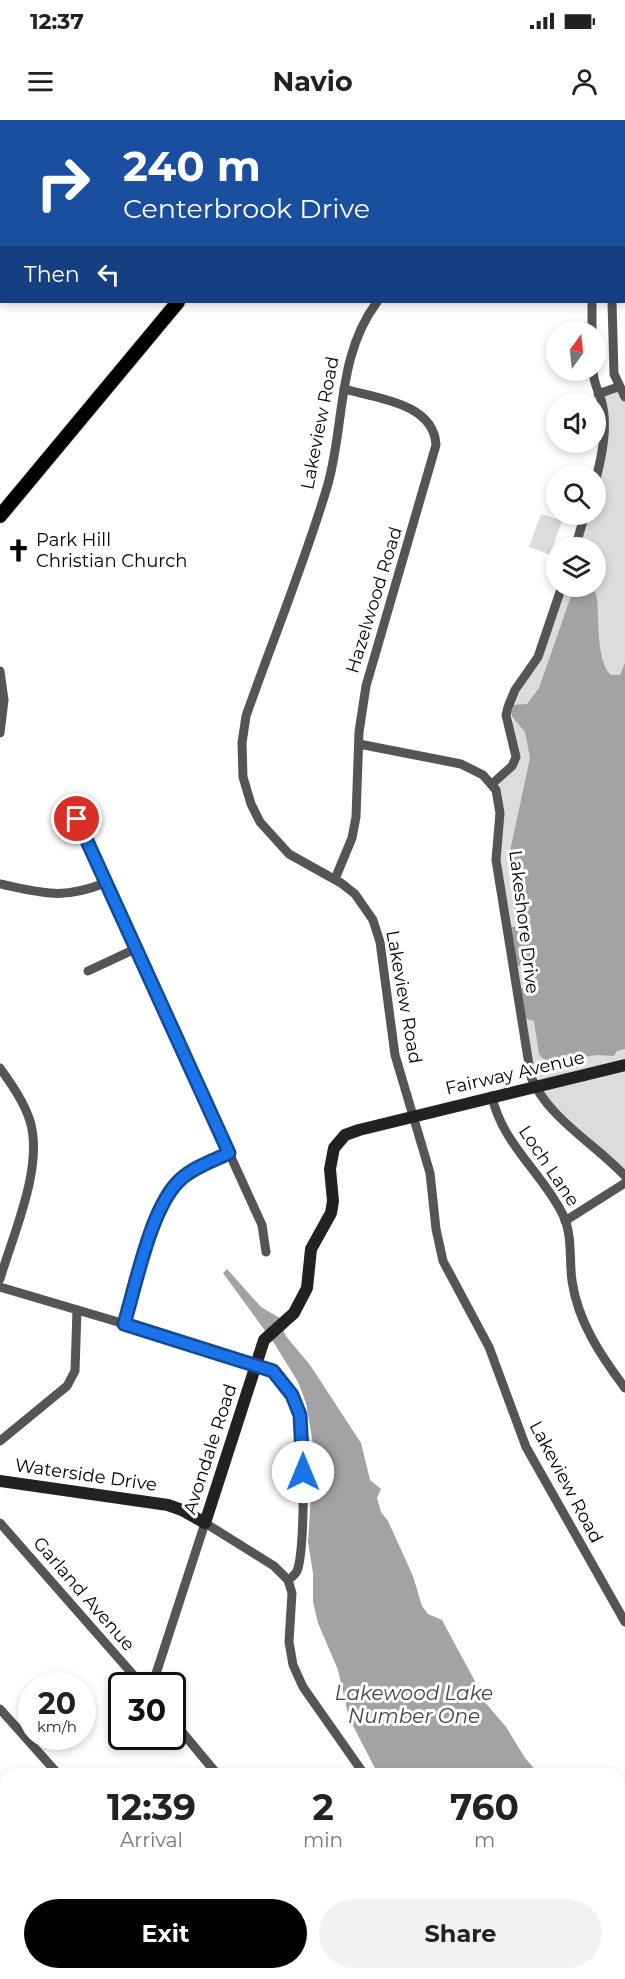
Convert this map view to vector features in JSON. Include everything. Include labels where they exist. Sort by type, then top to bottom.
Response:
[{"type":"main road","points":[[0,516],[177,303]]},
{"type":"street","name":"Lakeview Road","points":[[376,303],[362,324],[352,348],[328,483],[246,716],[241,755],[246,790],[267,832],[299,862],[335,879],[355,894],[373,920],[380,942],[395,1055],[430,1173],[439,1246],[449,1276],[489,1347],[526,1447],[625,1622]]},
{"type":"street","points":[[592,303],[592,321]]},
{"type":"street","points":[[612,303],[613,362],[618,387],[625,398]]},
{"type":"street","points":[[601,393],[618,387]]},
{"type":"street","name":"Hazelwood Road","points":[[335,879],[355,824],[359,744],[366,686],[436,445],[432,427],[419,413],[344,389]]},
{"type":"street","points":[[359,744],[460,764],[483,775],[492,784],[512,766],[516,757],[506,715],[511,700],[538,657],[558,597]]},
{"type":"street","points":[[0,671],[4,700],[0,734]]},
{"type":"street","name":"Lakeshore Drive","points":[[492,784],[500,803],[496,854],[526,1057],[531,1077],[552,1107],[625,1176]]},
{"type":"street","points":[[77,819],[262,1225],[266,1252]]},
{"type":"street","points":[[0,884],[64,895],[81,892],[105,883]]},
{"type":"street","points":[[88,971],[135,949]]},
{"type":"street","name":"Fairway Avenue","points":[[413,1116],[625,1065]]},
{"type":"street","points":[[0,1068],[26,1110],[32,1127],[34,1155],[28,1185],[0,1279]]},
{"type":"street","name":"Loch Lane","points":[[492,1096],[499,1122],[545,1187],[565,1221],[573,1284],[580,1311],[598,1350],[625,1388]]},
{"type":"street","name":"Avondale Road","points":[[157,1672],[266,1336],[294,1313],[303,1299],[311,1249],[331,1212],[334,1191],[330,1169],[334,1148],[351,1132],[413,1116]]},
{"type":"street","points":[[124,1324],[157,1216],[166,1196],[187,1173],[229,1153]]},
{"type":"street","points":[[565,1221],[625,1183]]},
{"type":"street","points":[[0,1287],[268,1367],[284,1384],[296,1403],[302,1428],[300,1548],[298,1569],[288,1581],[292,1593],[289,1642],[293,1665],[303,1687],[360,1768]]},
{"type":"street","points":[[0,1441],[53,1401],[67,1386],[75,1371],[76,1310]]},
{"type":"street","name":"Waterside Drive","points":[[0,1481],[168,1505],[205,1523],[274,1566],[288,1581]]},
{"type":"street","name":"Garland Avenue","points":[[0,1523],[131,1672]]},
{"type":"street","points":[[0,1709],[52,1768]]},
{"type":"street","points":[[186,1736],[213,1768]]},
{"type":"shaded area","points":[[618,387],[625,397],[625,1177],[559,1114],[534,1084],[497,836],[492,784],[512,766],[516,752],[511,708],[531,671],[558,597],[606,597],[606,537],[577,537],[581,525],[606,525],[606,465],[599,465],[603,453],[606,453],[606,393],[601,393]]},
{"type":"shaded area","points":[[541,514],[546,516],[546,525],[561,525],[556,537],[546,537],[546,553],[529,547]]},
{"type":"water","points":[[571,597],[597,597],[599,639],[606,669],[611,675],[620,675],[625,663],[625,1049],[617,1051],[614,1056],[598,1055],[546,1062],[539,1054],[534,1021],[524,1018],[520,989],[528,987],[523,967],[515,964],[511,927],[519,926],[514,908],[514,873],[509,856],[530,758],[525,732],[511,715],[513,705],[527,704],[539,688]]},
{"type":"water","name":"Lakewood Lake Number One","points":[[227,1269],[261,1307],[280,1318],[285,1335],[310,1365],[361,1443],[370,1480],[381,1489],[377,1498],[381,1512],[388,1521],[413,1576],[422,1606],[428,1614],[442,1620],[477,1685],[478,1694],[506,1727],[534,1768],[375,1768],[349,1718],[338,1670],[318,1623],[313,1602],[313,1573],[308,1542],[314,1450],[306,1403],[298,1382],[274,1343],[223,1273]]},
{"type":"place","name":"Park Hill Christian Church","points":[[18,550]]},
{"type":"route","points":[[77,819],[229,1153],[187,1173],[166,1196],[157,1216],[124,1324],[268,1367],[273,1371],[292,1395],[300,1415],[303,1472]]}]
